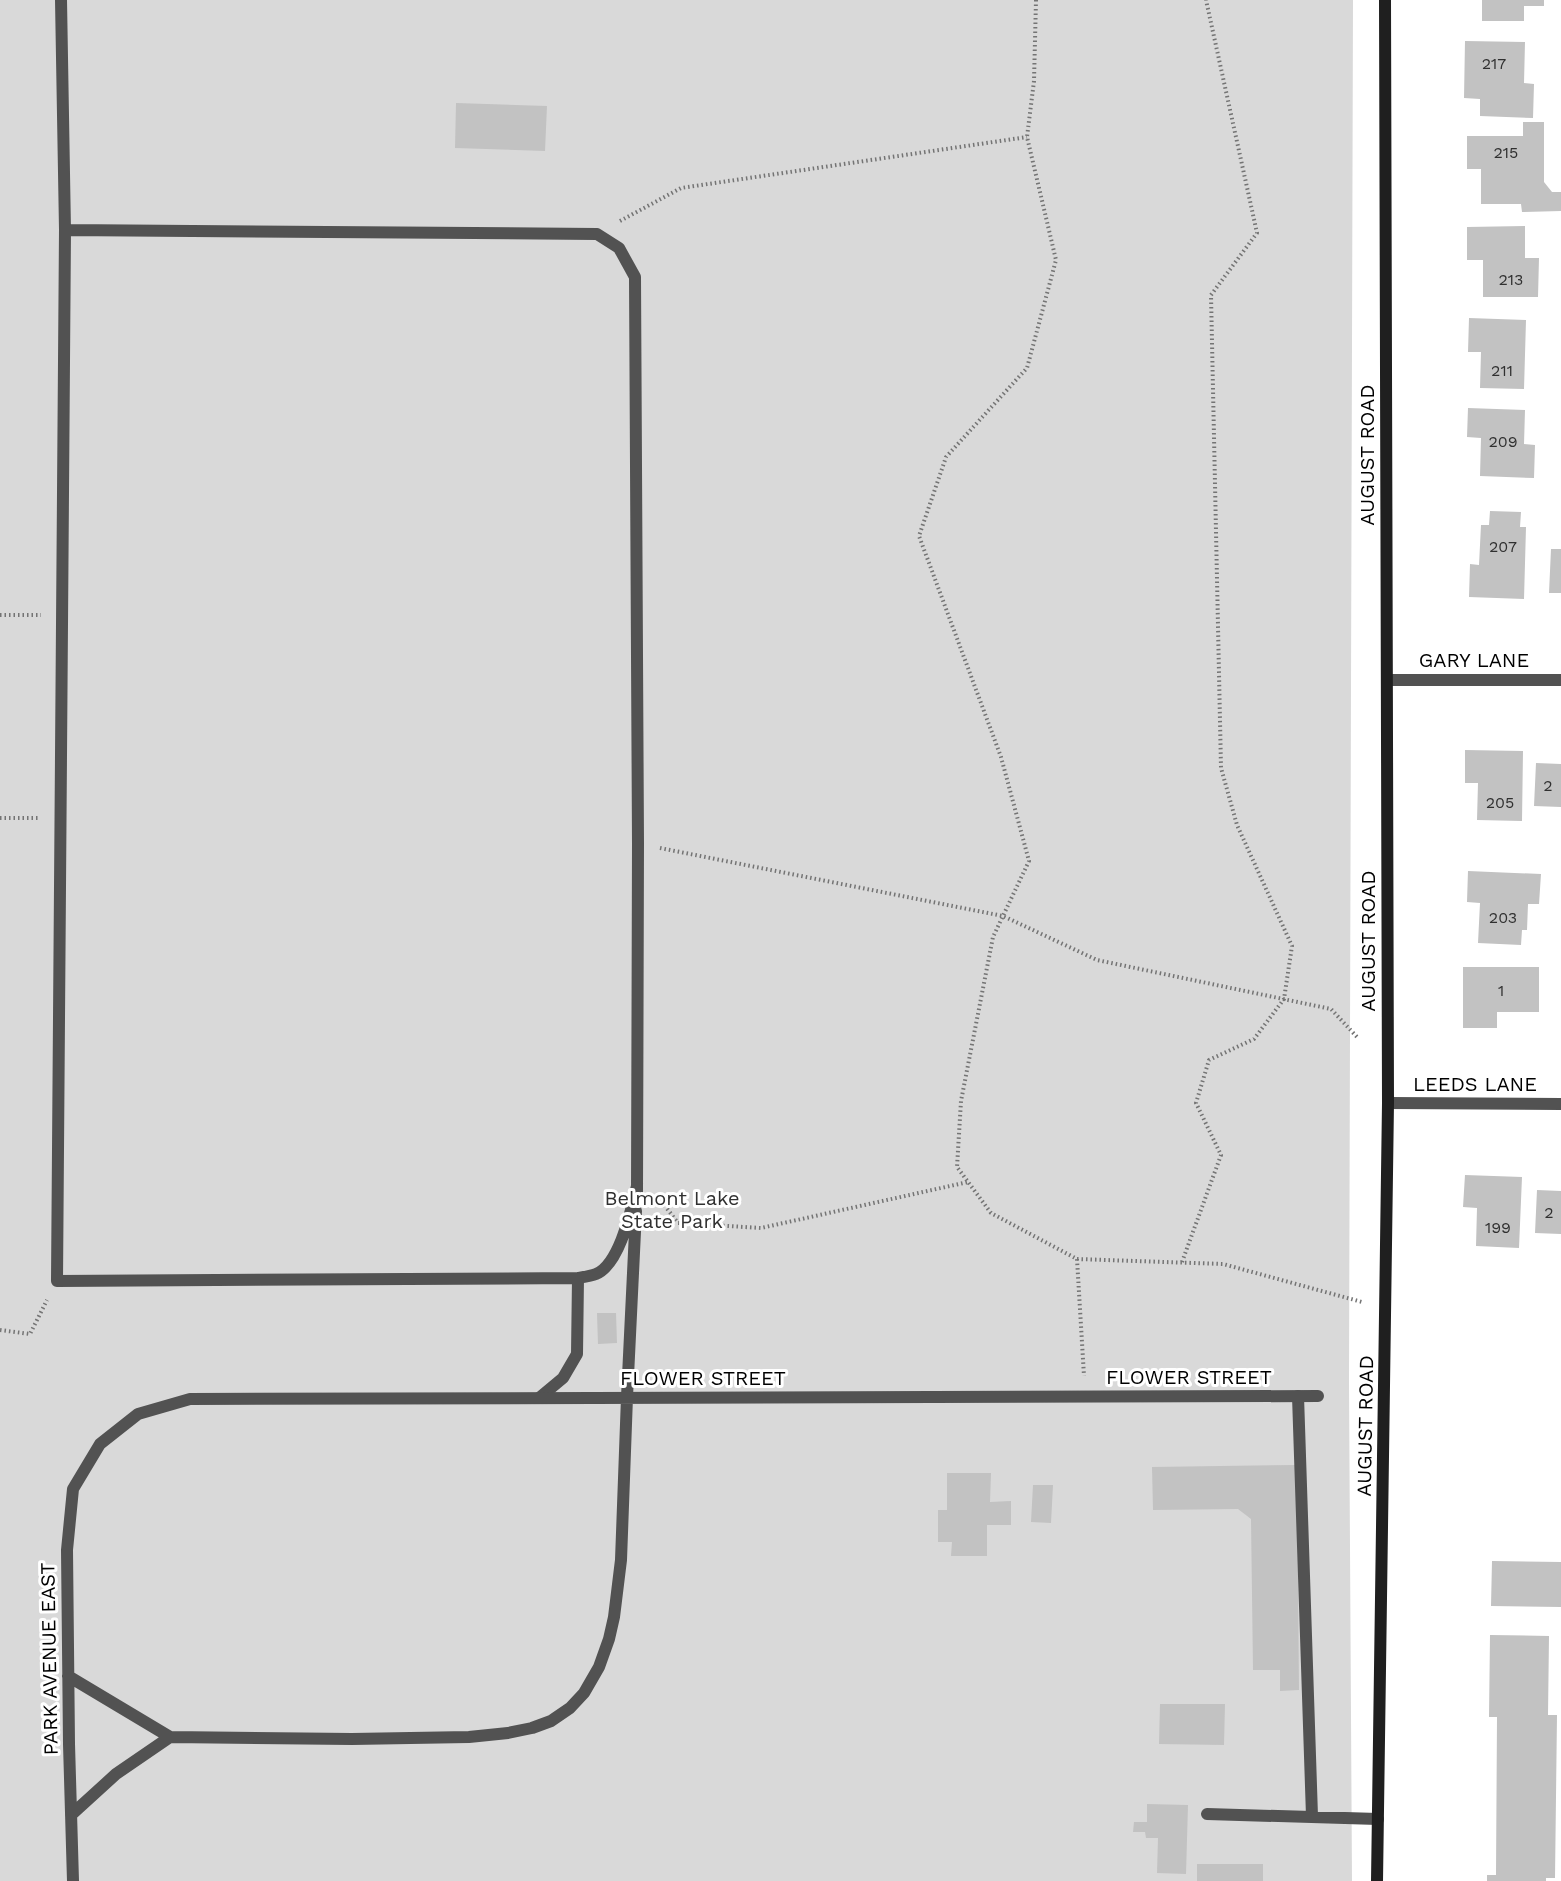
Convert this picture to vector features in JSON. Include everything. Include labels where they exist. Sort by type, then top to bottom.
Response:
[{"type":"street","points":[[61,0],[65,230],[57,1281],[578,1278],[598,1274],[613,1259],[627,1224],[637,1186]]},
{"type":"street","name":"AUGUST ROAD","points":[[1377,1881],[1388,1103],[1385,0]]},
{"type":"street","points":[[65,230],[597,234],[619,248],[635,277],[638,843],[638,1170],[621,1560],[614,1617],[599,1668],[584,1693],[570,1708],[551,1721],[508,1733],[469,1737],[352,1739],[170,1737],[68,1676]]},
{"type":"street","name":"GARY LANE","points":[[1387,680],[1561,680]]},
{"type":"street","name":"LEEDS LANE","points":[[1388,1103],[1561,1104]]},
{"type":"street","points":[[539,1398],[563,1378],[578,1354],[578,1278]]},
{"type":"street","points":[[1298,1396],[1312,1816]]},
{"type":"street","name":"FLOWER STREET","points":[[100,1444],[138,1414],[190,1399],[1318,1396]]},
{"type":"street","name":"PARK AVENUE EAST","points":[[73,1881],[67,1550],[73,1489],[100,1444]]},
{"type":"street","points":[[71,1815],[116,1774],[170,1737]]},
{"type":"street","points":[[1207,1814],[1378,1819]]},
{"type":"path","points":[[1036,0],[1034,81],[1028,137],[1056,260],[1027,368],[946,457],[919,536],[1001,757],[1029,861],[993,937],[961,1101],[957,1167],[991,1213],[1077,1259],[1223,1264],[1368,1303]]},
{"type":"path","points":[[1182,1262],[1221,1155],[1196,1103],[1209,1060],[1254,1039],[1284,999],[1292,946],[1237,825],[1221,768],[1211,295],[1257,233],[1206,0]]},
{"type":"path","points":[[597,234],[681,188],[1028,137]]},
{"type":"path","points":[[0,615],[62,615]]},
{"type":"path","points":[[0,818],[61,818]]},
{"type":"path","points":[[638,843],[1004,916],[1097,960],[1331,1009],[1357,1037]]},
{"type":"path","points":[[638,1170],[678,1223],[761,1228],[968,1182]]},
{"type":"path","points":[[1077,1259],[1085,1397]]},
{"type":"path","points":[[0,1330],[30,1334],[57,1281]]},
{"type":"green space","name":"Belmont Lake State Park","points":[[0,0],[1353,0],[1349,1381],[1352,1881],[0,1881]]},
{"type":"building","points":[[1482,0],[1544,0],[1544,6],[1524,6],[1524,21],[1482,21]]},
{"type":"building","points":[[1465,41],[1525,42],[1524,83],[1534,84],[1533,118],[1480,116],[1480,99],[1464,98]]},
{"type":"building","points":[[456,103],[547,106],[545,151],[455,148]]},
{"type":"building","points":[[1523,122],[1544,122],[1544,182],[1552,192],[1561,192],[1561,211],[1522,212],[1521,204],[1481,204],[1481,169],[1467,169],[1467,136],[1523,136]]},
{"type":"building","points":[[1525,226],[1525,258],[1539,258],[1538,297],[1483,297],[1483,260],[1467,260],[1467,227]]},
{"type":"building","points":[[1469,318],[1526,320],[1524,389],[1480,388],[1481,352],[1468,352]]},
{"type":"building","points":[[1468,408],[1525,410],[1524,444],[1535,445],[1534,478],[1480,476],[1481,438],[1467,437]]},
{"type":"building","points":[[1490,511],[1521,512],[1520,527],[1526,527],[1524,599],[1469,597],[1470,564],[1479,565],[1481,525],[1489,525]]},
{"type":"building","points":[[1551,549],[1561,549],[1561,593],[1549,593]]},
{"type":"building","points":[[1465,750],[1523,751],[1522,821],[1477,820],[1478,783],[1465,783]]},
{"type":"building","points":[[1536,763],[1561,764],[1561,807],[1534,806]]},
{"type":"building","points":[[1468,871],[1541,874],[1539,904],[1528,904],[1527,930],[1522,930],[1521,945],[1478,943],[1480,903],[1467,902]]},
{"type":"building","points":[[1463,967],[1539,967],[1539,1012],[1497,1012],[1497,1028],[1463,1028]]},
{"type":"building","points":[[1465,1175],[1522,1177],[1519,1248],[1476,1246],[1477,1208],[1463,1207]]},
{"type":"building","points":[[1537,1190],[1561,1191],[1561,1234],[1535,1233]]},
{"type":"building","points":[[597,1313],[616,1313],[617,1343],[598,1344]]},
{"type":"building","points":[[1297,1465],[1299,1690],[1280,1691],[1280,1670],[1253,1670],[1251,1519],[1238,1509],[1153,1510],[1152,1467]]},
{"type":"building","points":[[947,1473],[991,1473],[990,1502],[1011,1501],[1011,1525],[987,1525],[987,1556],[951,1556],[952,1542],[938,1542],[938,1510],[947,1510]]},
{"type":"building","points":[[1033,1485],[1053,1485],[1051,1523],[1031,1522]]},
{"type":"building","points":[[1492,1561],[1561,1562],[1561,1607],[1491,1606]]},
{"type":"building","points":[[1490,1635],[1549,1636],[1548,1715],[1557,1715],[1555,1878],[1546,1878],[1546,1881],[1487,1881],[1487,1875],[1496,1875],[1497,1717],[1489,1717]]},
{"type":"building","points":[[1160,1704],[1225,1704],[1224,1745],[1159,1744]]},
{"type":"building","points":[[1147,1804],[1188,1805],[1186,1874],[1157,1873],[1158,1838],[1146,1838],[1145,1832],[1133,1832],[1134,1822],[1147,1822]]},
{"type":"building","points":[[1197,1864],[1263,1864],[1263,1881],[1197,1881]]}]
